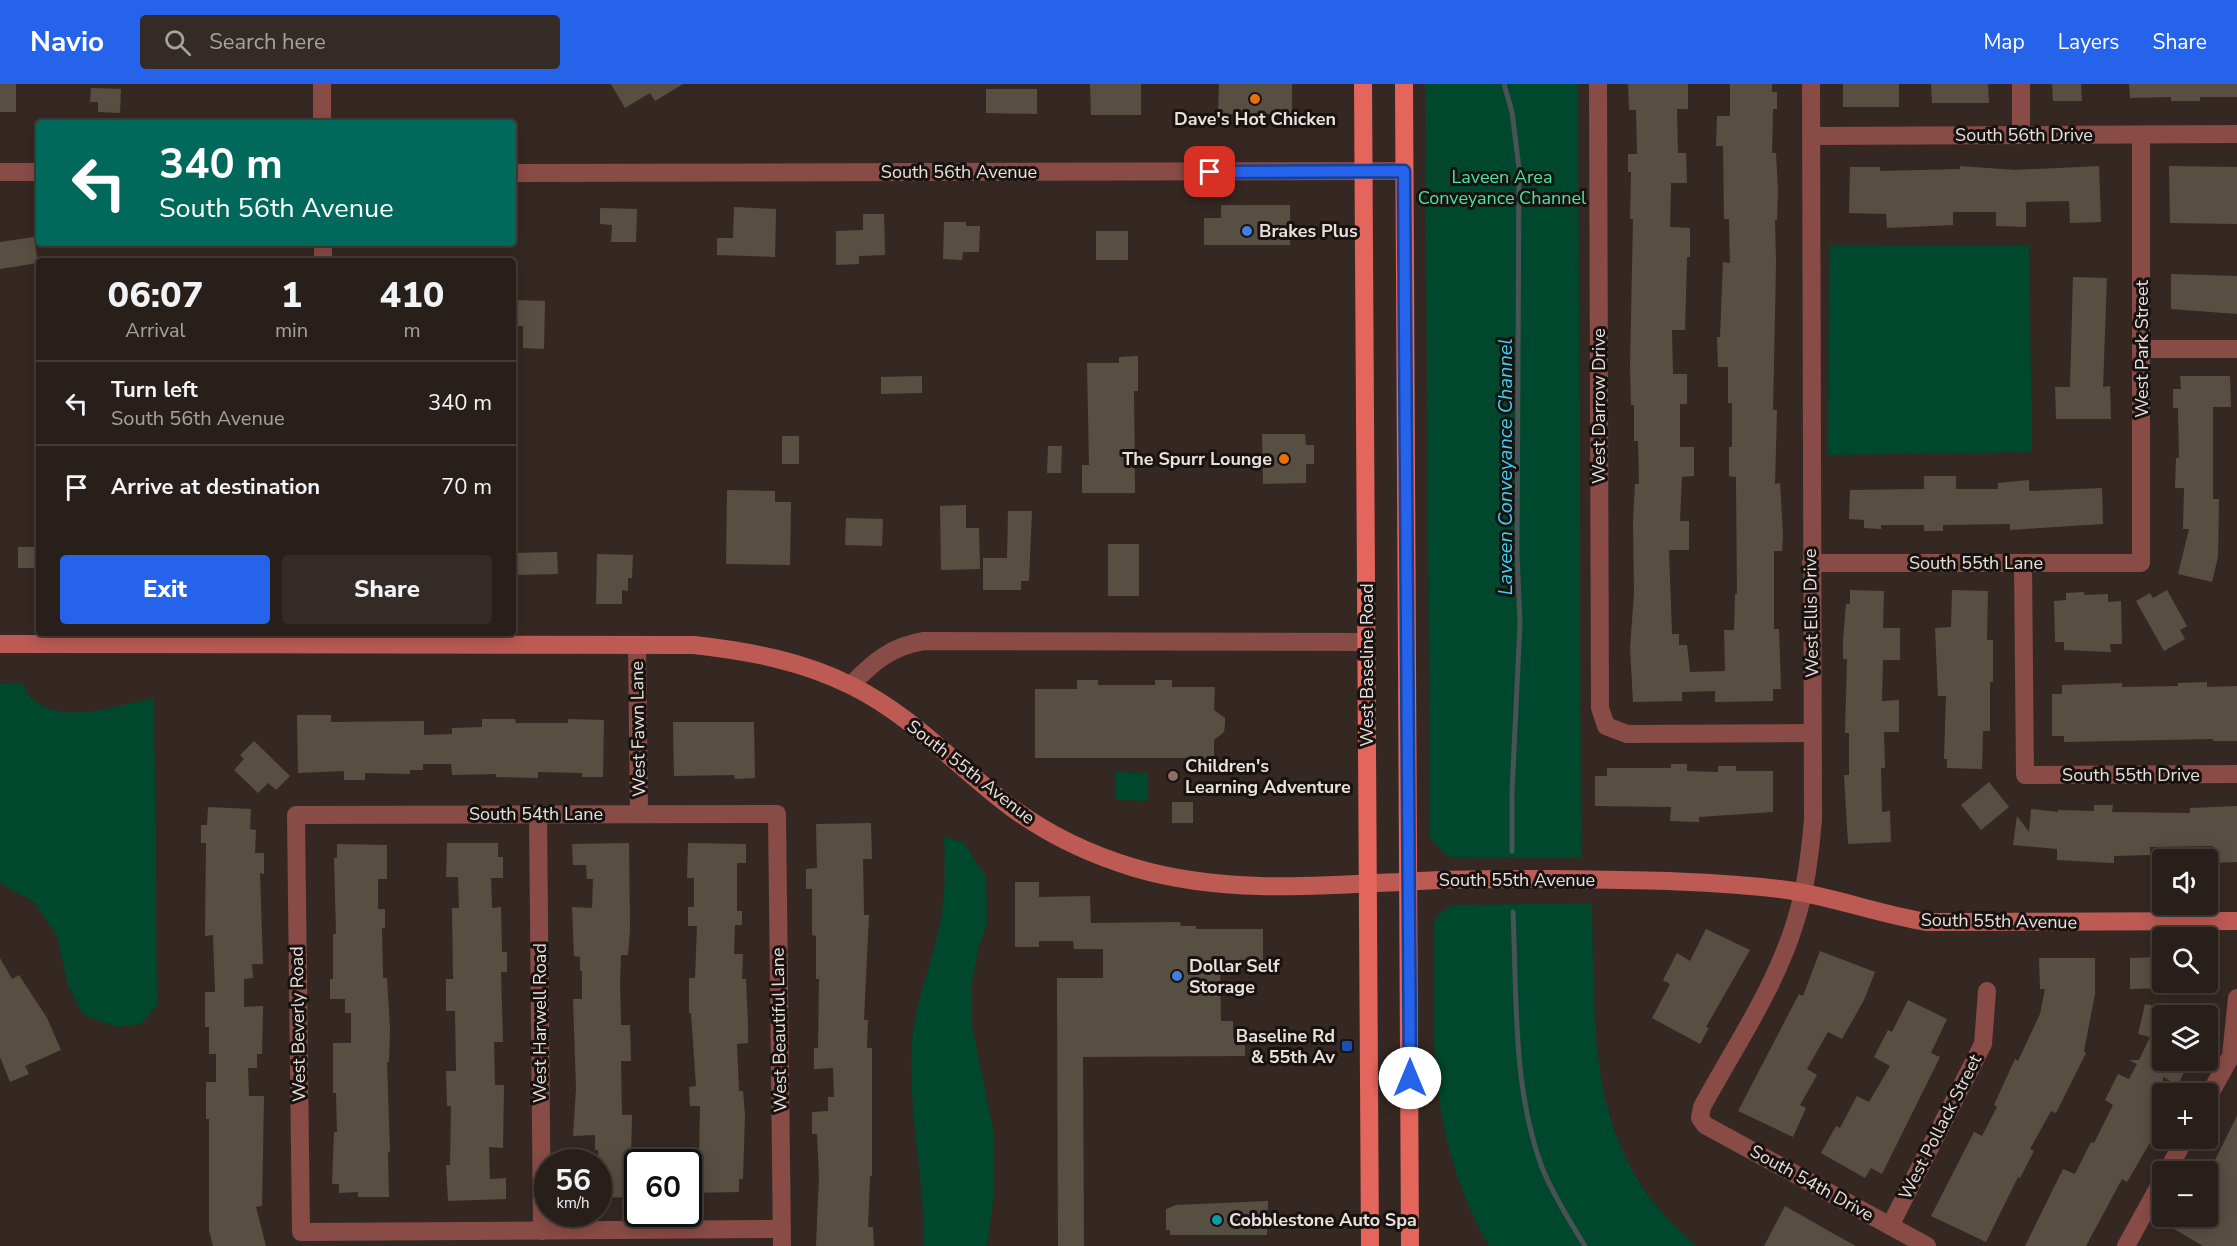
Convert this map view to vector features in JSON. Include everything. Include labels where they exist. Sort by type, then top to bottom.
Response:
[{"type":"main road","name":"West Baseline Road","points":[[1363,84],[1370,1246]]},
{"type":"main road","points":[[1404,84],[1410,1246]]},
{"type":"street","points":[[322,84],[322,120]]},
{"type":"street","name":"West Darrow Drive","points":[[1599,84],[1600,696],[1606,726],[1627,734],[1812,733]]},
{"type":"street","name":"West Ellis Drive","points":[[1700,1118],[1702,1107],[1774,975],[1795,925],[1803,894],[1813,819],[1811,84]]},
{"type":"street","points":[[2021,84],[2021,134]]},
{"type":"street","name":"South 56th Drive","points":[[1811,136],[2237,134]]},
{"type":"street","name":"West Park Street","points":[[2141,135],[2141,562]]},
{"type":"street","name":"South 56th Avenue","points":[[516,173],[1404,171]]},
{"type":"street","points":[[0,172],[36,172]]},
{"type":"street","points":[[2142,349],[2237,349]]},
{"type":"street","name":"South 55th Lane","points":[[1811,563],[2141,562]]},
{"type":"street","name":"South 55th Drive","points":[[2023,563],[2025,775],[2237,774]]},
{"type":"street","name":"South 55th Avenue","points":[[0,644],[324,639],[694,645],[753,653],[814,670],[851,686],[909,722],[1012,808],[1047,831],[1082,849],[1134,868],[1180,879],[1255,885],[1368,884],[1497,879],[1704,884],[1803,894],[1886,915],[1927,922],[2237,921]]},
{"type":"street","points":[[851,686],[881,656],[903,645],[924,641],[1367,642]]},
{"type":"street","name":"West Fawn Lane","points":[[637,645],[639,814]]},
{"type":"street","name":"West Harwell Road","points":[[538,814],[542,1231]]},
{"type":"street","name":"South 54th Lane","points":[[296,815],[777,814]]},
{"type":"street","name":"West Beautiful Lane","points":[[777,814],[781,1238]]},
{"type":"street","name":"West Beverly Road","points":[[296,815],[300,1232],[431,1239]]},
{"type":"street","name":"West Pollack Street","points":[[1890,1226],[1983,1044],[1988,992]]},
{"type":"street","points":[[2216,1083],[2231,1056],[2237,998]]},
{"type":"street","name":"South 54th Drive","points":[[1700,1118],[1705,1125],[1927,1246]]},
{"type":"street","points":[[2128,1246],[2152,1200]]},
{"type":"street","points":[[431,1239],[542,1231],[781,1238]]},
{"type":"green space","name":"Laveen Area Conveyance Channel","points":[[1425,84],[1578,84],[1581,858],[1448,857],[1430,838]]},
{"type":"green space","points":[[1829,245],[2029,246],[2032,452],[1828,455]]},
{"type":"green space","points":[[0,683],[22,683],[32,699],[45,707],[60,711],[108,709],[154,698],[157,1005],[141,1024],[118,1027],[83,1015],[68,986],[57,936],[35,903],[0,883]]},
{"type":"green space","points":[[1116,772],[1148,773],[1148,801],[1115,800]]},
{"type":"green space","points":[[944,836],[964,843],[986,877],[987,924],[978,950],[972,981],[972,1026],[994,1134],[993,1201],[987,1246],[924,1246],[924,1220],[912,1092],[912,1042],[917,1012],[942,911],[945,879]]},
{"type":"green space","points":[[1592,903],[1597,1045],[1603,1089],[1615,1132],[1633,1172],[1660,1210],[1697,1246],[1489,1246],[1469,1207],[1454,1167],[1444,1128],[1434,1049],[1434,924],[1438,914],[1452,905]]},
{"type":"building","points":[[0,84],[16,84],[16,112],[0,112]]},
{"type":"building","points":[[611,84],[683,84],[655,101],[650,93],[625,108]]},
{"type":"building","points":[[1090,84],[1141,84],[1141,115],[1091,115]]},
{"type":"building","name":"Dave's Hot Chicken","points":[[1219,84],[1292,84],[1292,115],[1218,114]]},
{"type":"building","points":[[1628,84],[1688,84],[1688,109],[1677,109],[1678,153],[1686,153],[1687,183],[1671,183],[1670,227],[1690,228],[1685,330],[1672,330],[1673,374],[1687,374],[1687,404],[1680,404],[1680,447],[1694,447],[1694,476],[1682,477],[1680,521],[1689,521],[1689,550],[1669,550],[1672,634],[1679,634],[1679,645],[1687,645],[1690,672],[1725,671],[1724,630],[1734,630],[1735,594],[1737,594],[1736,477],[1729,476],[1729,447],[1732,447],[1732,403],[1728,403],[1728,367],[1718,367],[1717,337],[1720,337],[1723,262],[1730,263],[1729,219],[1724,219],[1723,146],[1716,146],[1717,116],[1730,116],[1730,84],[1772,84],[1772,92],[1777,92],[1777,109],[1773,109],[1772,153],[1776,153],[1778,190],[1777,220],[1775,220],[1773,410],[1777,410],[1775,484],[1780,483],[1783,535],[1782,551],[1774,551],[1774,629],[1779,629],[1781,689],[1773,689],[1773,701],[1715,702],[1715,691],[1682,692],[1682,701],[1633,702],[1630,648],[1634,593],[1633,521],[1635,484],[1639,484],[1638,441],[1634,441],[1634,405],[1631,405],[1633,219],[1630,219],[1631,172],[1628,172],[1628,154],[1637,154],[1636,110],[1629,110]]},
{"type":"building","points":[[1843,84],[1899,84],[1899,107],[1843,107]]},
{"type":"building","points":[[1931,84],[1988,84],[1989,103],[1932,103]]},
{"type":"building","points":[[2052,84],[2081,84],[2082,101],[2053,101]]},
{"type":"building","points":[[2129,84],[2237,84],[2237,97],[2200,97],[2200,101],[2171,101],[2171,97],[2130,98]]},
{"type":"building","points":[[91,88],[121,89],[120,113],[98,112],[98,102],[90,102]]},
{"type":"building","points":[[986,89],[1037,89],[1037,114],[986,113]]},
{"type":"building","points":[[1960,166],[2015,170],[2099,166],[2101,222],[2070,223],[2069,201],[2026,202],[2026,227],[1996,226],[1996,212],[1953,212],[1953,225],[1887,228],[1886,214],[1849,213],[1850,167],[1880,167],[1880,171],[1960,169]]},
{"type":"building","points":[[2169,166],[2237,167],[2237,224],[2170,223]]},
{"type":"building","name":"Brakes Plus","points":[[1221,205],[1290,205],[1290,245],[1204,245],[1204,218],[1221,218]]},
{"type":"building","points":[[734,207],[776,209],[775,257],[717,255],[717,238],[733,238]]},
{"type":"building","points":[[600,208],[637,209],[636,242],[611,242],[612,225],[600,224]]},
{"type":"building","points":[[863,214],[884,214],[885,255],[859,256],[859,264],[836,265],[836,231],[863,230]]},
{"type":"building","points":[[944,222],[966,222],[966,226],[980,226],[979,252],[963,252],[962,260],[943,259]]},
{"type":"building","points":[[1096,231],[1128,231],[1128,260],[1096,260]]},
{"type":"building","points":[[34,237],[36,263],[0,269],[0,242]]},
{"type":"building","points":[[2171,274],[2237,276],[2237,314],[2171,309]]},
{"type":"building","points":[[2073,277],[2107,278],[2103,387],[2110,386],[2111,419],[2056,419],[2055,387],[2070,387]]},
{"type":"building","points":[[516,300],[545,301],[544,349],[523,348],[523,326],[516,326]]},
{"type":"building","points":[[1138,356],[1138,391],[1134,391],[1135,493],[1082,493],[1082,465],[1089,465],[1087,363],[1119,363],[1119,357]]},
{"type":"building","points":[[922,376],[922,393],[881,394],[881,377]]},
{"type":"building","points":[[2180,376],[2230,376],[2231,407],[2213,407],[2213,499],[2219,499],[2218,557],[2212,582],[2178,574],[2189,529],[2183,529],[2184,488],[2175,488],[2176,458],[2179,458],[2178,408],[2173,408],[2173,389],[2181,389]]},
{"type":"building","name":"The Spurr Lounge","points":[[1262,434],[1305,434],[1306,445],[1314,445],[1314,464],[1306,464],[1306,483],[1263,484]]},
{"type":"building","points":[[782,436],[799,436],[799,464],[782,464]]},
{"type":"building","points":[[1048,446],[1062,446],[1061,473],[1047,473]]},
{"type":"building","points":[[1924,476],[1956,476],[1956,489],[1998,489],[1998,483],[2029,480],[2029,491],[2102,488],[2103,524],[2010,530],[2010,524],[1943,525],[1943,531],[1924,531],[1924,525],[1881,525],[1881,529],[1864,528],[1864,520],[1849,519],[1850,490],[1924,489]]},
{"type":"building","points":[[727,490],[775,491],[775,502],[791,502],[790,565],[726,564]]},
{"type":"building","points":[[966,505],[966,528],[979,528],[980,569],[941,570],[940,506]]},
{"type":"building","points":[[1008,511],[1032,511],[1029,581],[1021,581],[1021,590],[983,590],[983,558],[1007,558]]},
{"type":"building","points":[[846,518],[883,519],[882,546],[845,545]]},
{"type":"building","points":[[1108,544],[1139,544],[1139,596],[1108,596]]},
{"type":"building","points":[[18,547],[36,547],[36,568],[18,568]]},
{"type":"building","points":[[557,552],[558,574],[516,575],[516,553]]},
{"type":"building","points":[[597,554],[633,555],[632,578],[628,578],[628,591],[622,590],[622,604],[596,604]]},
{"type":"building","points":[[1850,590],[1884,591],[1883,628],[1900,628],[1900,660],[1883,660],[1882,701],[1899,700],[1899,732],[1884,732],[1885,768],[1881,768],[1882,812],[1890,811],[1891,842],[1848,844],[1844,775],[1849,775],[1849,733],[1845,733],[1847,659],[1843,659],[1843,641],[1846,604],[1850,604]]},
{"type":"building","points":[[1952,590],[1988,591],[1987,640],[1993,640],[1993,682],[1990,682],[1990,731],[1983,731],[1982,769],[1947,768],[1947,759],[1944,759],[1946,696],[1938,696],[1935,628],[1951,627]]},
{"type":"building","points":[[2167,590],[2187,626],[2180,630],[2185,639],[2164,651],[2136,601],[2150,593],[2153,598]]},
{"type":"building","points":[[2084,592],[2084,595],[2108,594],[2108,602],[2121,601],[2122,644],[2110,644],[2111,652],[2064,650],[2064,642],[2055,642],[2054,601],[2066,600],[2066,593]]},
{"type":"building","points":[[1077,680],[1098,680],[1098,685],[1155,685],[1155,680],[1172,680],[1172,687],[1215,687],[1214,710],[1225,718],[1225,724],[1224,732],[1214,740],[1214,758],[1035,758],[1035,689],[1077,689]]},
{"type":"building","points":[[2207,682],[2207,687],[2237,686],[2237,741],[2213,741],[2213,739],[2064,742],[2064,736],[2052,736],[2052,694],[2062,694],[2062,685],[2122,683],[2122,687],[2178,686],[2178,683]]},
{"type":"building","points":[[297,715],[331,715],[331,722],[424,721],[424,735],[452,734],[452,728],[482,727],[482,719],[515,719],[516,723],[568,723],[568,719],[604,720],[603,777],[582,777],[582,773],[538,772],[538,778],[496,777],[496,774],[452,775],[451,764],[423,764],[423,770],[410,770],[410,774],[365,773],[365,780],[344,780],[344,771],[298,773]]},
{"type":"building","points":[[673,722],[754,722],[755,778],[735,779],[734,775],[674,776]]},
{"type":"building","points":[[254,741],[290,776],[276,790],[268,783],[258,793],[234,770],[244,759],[240,755]]},
{"type":"building","points":[[1671,764],[1687,764],[1687,771],[1718,772],[1718,766],[1736,766],[1736,771],[1773,771],[1773,812],[1699,817],[1699,822],[1670,821],[1671,807],[1595,806],[1595,776],[1607,776],[1607,768],[1671,768]]},
{"type":"building","points":[[1989,782],[2009,807],[1981,830],[1961,805]]},
{"type":"building","points":[[1172,802],[1193,802],[1193,823],[1172,823]]},
{"type":"building","points":[[2094,805],[2113,805],[2112,812],[2190,813],[2190,808],[2237,806],[2237,862],[2218,863],[2218,849],[2213,849],[2213,846],[2150,847],[2150,855],[2114,856],[2114,863],[2057,860],[2057,849],[2013,845],[2017,816],[2029,832],[2031,809],[2058,812],[2058,810],[2094,811]]},
{"type":"building","points":[[208,807],[251,809],[250,829],[256,830],[255,853],[264,853],[264,874],[260,873],[263,964],[252,964],[253,978],[244,979],[244,1007],[263,1006],[262,1054],[257,1054],[257,1068],[248,1068],[249,1096],[264,1096],[262,1206],[256,1207],[266,1246],[213,1246],[209,1230],[209,1119],[206,1119],[206,1082],[216,1082],[216,1054],[209,1054],[209,1027],[205,1027],[205,992],[215,992],[213,935],[205,936],[206,843],[201,843],[201,825],[207,825]]},
{"type":"building","points":[[871,823],[872,859],[863,859],[864,915],[869,915],[864,1020],[868,1020],[867,1048],[872,1048],[872,1176],[870,1176],[868,1227],[873,1227],[874,1246],[816,1246],[819,1177],[817,1134],[812,1134],[812,1112],[828,1111],[828,1097],[834,1097],[833,1068],[814,1069],[814,1048],[818,1048],[819,979],[816,979],[816,936],[812,935],[812,889],[806,889],[806,869],[817,868],[816,824]]},
{"type":"building","points":[[447,843],[498,843],[498,857],[503,857],[503,878],[491,878],[492,908],[501,907],[502,952],[507,952],[507,972],[501,972],[503,1042],[494,1042],[495,1085],[504,1085],[503,1148],[489,1147],[490,1179],[506,1178],[506,1199],[448,1201],[446,1165],[450,1165],[451,1106],[447,1106],[446,1071],[456,1071],[455,1011],[446,1011],[446,979],[453,979],[452,908],[459,908],[458,877],[446,877]]},
{"type":"building","points":[[629,843],[630,929],[628,955],[621,955],[620,983],[621,1025],[630,1025],[631,1061],[621,1061],[622,1115],[632,1115],[631,1149],[624,1149],[624,1197],[612,1198],[612,1149],[595,1149],[595,1135],[573,1136],[576,1089],[573,999],[582,999],[582,971],[580,971],[580,957],[574,956],[572,907],[592,908],[593,879],[587,879],[586,865],[573,865],[572,844]]},
{"type":"building","points":[[688,843],[746,844],[746,863],[737,863],[737,911],[742,911],[742,925],[735,925],[734,954],[743,954],[742,979],[746,979],[748,1023],[748,1043],[737,1044],[739,1091],[743,1091],[745,1115],[743,1179],[739,1179],[739,1192],[702,1193],[702,1149],[699,1149],[700,1106],[690,1106],[689,1087],[696,1086],[691,1013],[689,1013],[689,978],[695,978],[697,926],[688,926],[688,907],[694,907],[694,878],[687,878]]},
{"type":"building","points":[[337,844],[387,845],[387,879],[378,879],[378,909],[385,909],[385,928],[382,928],[383,978],[387,978],[390,1029],[389,1062],[387,1062],[389,1197],[358,1197],[358,1192],[339,1193],[339,1184],[332,1184],[334,1132],[337,1132],[336,1093],[333,1093],[333,1043],[351,1043],[351,1013],[345,1013],[345,999],[330,999],[330,979],[333,979],[333,934],[336,934],[334,858],[337,858]]},
{"type":"building","points":[[1015,882],[1039,882],[1039,897],[1090,896],[1091,923],[1180,922],[1181,926],[1196,926],[1196,929],[1263,929],[1263,960],[1220,960],[1221,1021],[1233,1021],[1233,1038],[1245,1037],[1245,1056],[1083,1057],[1084,1246],[1058,1246],[1057,978],[1103,978],[1103,949],[1074,949],[1073,941],[1039,941],[1039,947],[1015,947]]},
{"type":"building","points":[[1706,929],[1750,950],[1706,1027],[1709,1028],[1700,1044],[1652,1018],[1670,984],[1663,980],[1677,953],[1690,961]]},
{"type":"building","points":[[1820,951],[1875,972],[1864,1000],[1842,1039],[1828,1032],[1807,1069],[1817,1075],[1800,1105],[1806,1108],[1793,1137],[1738,1111],[1799,994],[1803,996]]},
{"type":"building","points":[[2152,957],[2152,988],[2130,989],[2130,958]]},
{"type":"building","points":[[0,958],[12,979],[19,975],[47,1018],[61,1050],[25,1066],[29,1074],[10,1082],[0,1057]]},
{"type":"building","points":[[2039,958],[2095,958],[2095,994],[2084,1051],[2086,1053],[2056,1113],[2051,1111],[2030,1149],[2034,1151],[2020,1178],[2018,1177],[1986,1242],[1931,1216],[1974,1132],[1982,1136],[1997,1107],[1994,1105],[2015,1059],[2018,1061],[2040,1014],[2045,989],[2040,989]]},
{"type":"building","points":[[1908,1000],[1947,1019],[1931,1053],[1940,1057],[1882,1174],[1871,1168],[1865,1178],[1821,1153],[1836,1126],[1840,1128],[1857,1096],[1869,1102],[1890,1066],[1874,1057],[1888,1030],[1892,1032]]},
{"type":"building","points":[[2145,1004],[2152,1006],[2152,1071],[2185,1071],[2179,1083],[2163,1077],[2163,1083],[2152,1083],[2152,1139],[2127,1182],[2122,1179],[2086,1246],[2025,1246],[2063,1169],[2075,1174],[2091,1142],[2094,1143],[2113,1105],[2105,1100],[2118,1074],[2129,1079],[2137,1064],[2129,1060],[2139,1060],[2150,1037],[2138,1034]]},
{"type":"building","points":[[2237,1116],[2237,1246],[2203,1246],[2174,1229],[2175,1227],[2218,1227],[2218,1161],[2214,1161]]},
{"type":"building","name":"Cobblestone Auto Spa","points":[[1268,1201],[1267,1235],[1170,1235],[1170,1230],[1166,1230],[1166,1209],[1176,1205]]},
{"type":"building","points":[[1785,1206],[1834,1234],[1856,1246],[1764,1246]]},
{"type":"waterway","name":"Laveen Conveyance Channel","points":[[1504,84],[1512,112],[1519,168],[1517,554],[1520,623],[1512,792],[1512,851]]},
{"type":"waterway","name":"Laveen Conveyance Channel","points":[[1513,912],[1518,1042],[1526,1107],[1543,1170],[1585,1246]]},
{"type":"place","name":"Dave's Hot Chicken","points":[[1255,99]]},
{"type":"place","name":"Brakes Plus","points":[[1247,231]]},
{"type":"place","name":"The Spurr Lounge","points":[[1284,459]]},
{"type":"place","name":"Children's Learning Adventure","points":[[1173,776]]},
{"type":"place","name":"Dollar Self Storage","points":[[1177,976]]},
{"type":"place","name":"Baseline Rd & 55th Av","points":[[1347,1046]]},
{"type":"place","name":"Cobblestone Auto Spa","points":[[1217,1220]]},
{"type":"route","points":[[1210,172],[1404,171],[1406,803],[1410,1078]]}]
